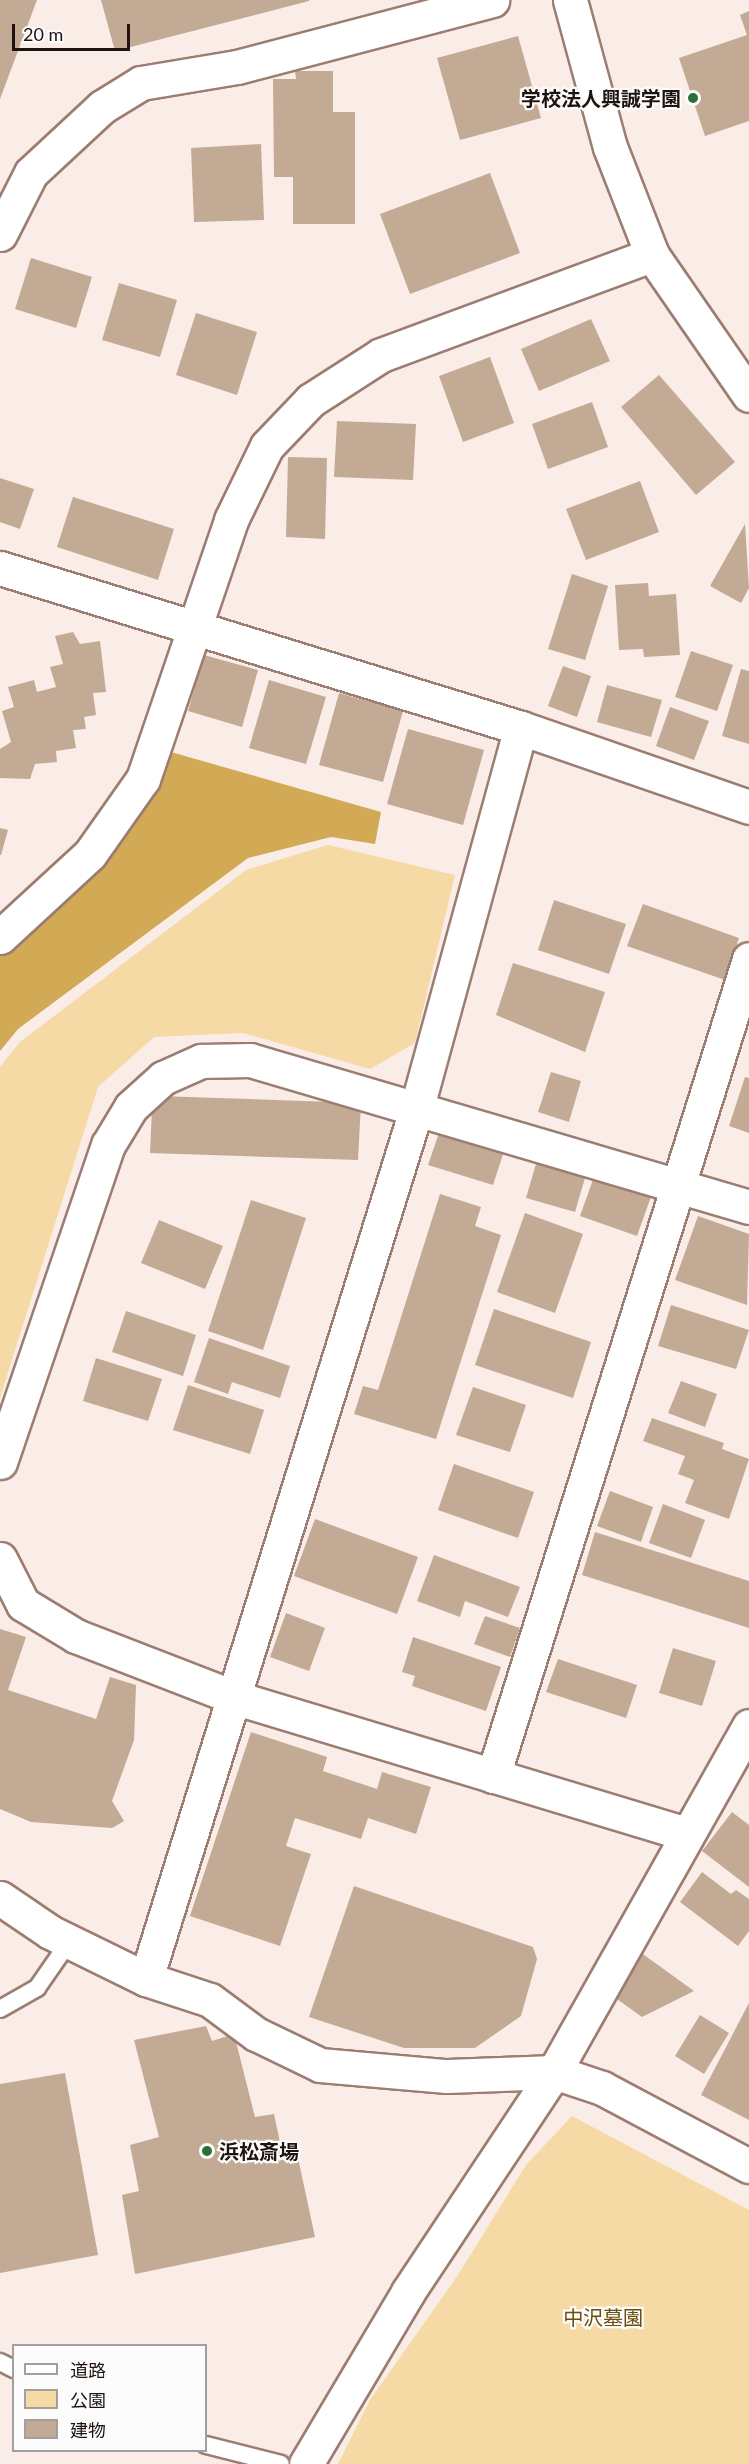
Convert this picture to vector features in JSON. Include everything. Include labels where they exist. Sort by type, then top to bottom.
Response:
[{"type":"street","points":[[0,234],[31,173],[102,107],[141,83],[237,67],[492,0]]},
{"type":"street","points":[[570,0],[610,147],[652,255],[749,395]]},
{"type":"street","points":[[0,937],[90,854],[143,779],[231,520],[267,446],[311,400],[381,355],[652,255]]},
{"type":"street","points":[[0,568],[521,728],[749,807]]},
{"type":"street","points":[[146,1979],[417,1107],[521,728]]},
{"type":"street","points":[[494,1776],[680,1187],[749,959]]},
{"type":"street","points":[[0,1462],[108,1145],[132,1107],[163,1078],[201,1061],[250,1060],[417,1107],[749,1207]]},
{"type":"street","points":[[0,1559],[23,1604],[76,1636],[233,1697],[686,1834]]},
{"type":"street","points":[[306,2464],[408,2292],[554,2072],[686,1834],[749,1726]]},
{"type":"street","points":[[0,1898],[69,1942],[146,1979],[210,2000],[256,2034],[320,2065],[447,2076],[554,2072],[602,2088],[749,2166]]},
{"type":"lane","points":[[0,2009],[37,1988],[69,1942]]},
{"type":"lane","points":[[207,2445],[281,2464]]},
{"type":"green space","points":[[328,845],[455,875],[415,1043],[370,1069],[243,1033],[154,1037],[98,1087],[0,1398],[0,1067],[20,1042],[246,870]]},
{"type":"green space","name":"中沢墓園","points":[[572,2116],[749,2210],[749,2464],[338,2464],[370,2400],[458,2275],[526,2165]]},
{"type":"shaded area","points":[[171,752],[381,812],[375,844],[331,837],[248,858],[18,1029],[0,1051],[0,953],[24,938],[129,823]]},
{"type":"building","points":[[0,0],[37,0],[0,99]]},
{"type":"building","points":[[101,0],[309,0],[309,1],[115,51]]},
{"type":"building","points":[[749,11],[749,121],[705,136],[679,58],[747,35],[740,15]]},
{"type":"building","points":[[518,36],[541,118],[460,140],[437,58]]},
{"type":"building","points":[[295,71],[333,71],[333,112],[355,112],[355,224],[293,224],[293,177],[274,177],[273,79],[296,79]]},
{"type":"building","points":[[261,144],[264,220],[194,222],[191,148]]},
{"type":"building","points":[[490,173],[520,253],[410,294],[380,214]]},
{"type":"building","points":[[31,258],[92,277],[76,328],[15,309]]},
{"type":"building","points":[[119,283],[177,300],[160,357],[102,340]]},
{"type":"building","points":[[196,313],[257,332],[237,395],[176,375]]},
{"type":"building","points":[[591,319],[610,361],[539,391],[521,349]]},
{"type":"building","points":[[490,357],[514,423],[463,442],[439,376]]},
{"type":"building","points":[[659,375],[735,462],[696,495],[621,407]]},
{"type":"building","points":[[592,402],[608,447],[548,469],[532,424]]},
{"type":"building","points":[[337,421],[416,424],[413,480],[334,477]]},
{"type":"building","points":[[288,457],[327,458],[325,539],[286,537]]},
{"type":"building","points":[[0,478],[34,489],[20,529],[0,522]]},
{"type":"building","points":[[640,481],[659,532],[586,560],[566,509]]},
{"type":"building","points":[[73,497],[174,529],[158,580],[57,547]]},
{"type":"building","points":[[745,524],[749,588],[741,603],[710,586]]},
{"type":"building","points":[[572,574],[608,586],[585,660],[548,649]]},
{"type":"building","points":[[648,583],[649,596],[676,594],[680,655],[644,657],[643,649],[619,650],[615,585]]},
{"type":"building","points":[[73,632],[80,644],[100,641],[106,692],[93,693],[96,715],[84,717],[86,729],[73,730],[76,748],[56,751],[57,762],[35,764],[30,779],[0,778],[0,749],[11,742],[2,711],[14,707],[8,687],[34,680],[37,692],[56,687],[50,667],[63,664],[55,636]]},
{"type":"building","points":[[691,651],[733,665],[717,711],[675,697]]},
{"type":"building","points":[[204,655],[258,670],[242,727],[188,711]]},
{"type":"building","points":[[563,666],[591,676],[577,717],[548,706]]},
{"type":"building","points":[[741,669],[749,671],[749,744],[722,736]]},
{"type":"building","points":[[269,680],[326,697],[306,764],[249,748]]},
{"type":"building","points":[[607,685],[662,700],[651,737],[597,722]]},
{"type":"building","points":[[339,693],[403,711],[383,782],[319,765]]},
{"type":"building","points":[[670,707],[709,721],[694,760],[656,746]]},
{"type":"building","points":[[408,729],[484,750],[463,825],[387,804]]},
{"type":"building","points":[[0,828],[8,830],[1,855],[0,855]]},
{"type":"building","points":[[554,900],[626,924],[609,974],[538,950]]},
{"type":"building","points":[[643,904],[739,938],[725,980],[627,946]]},
{"type":"building","points":[[513,963],[605,992],[585,1052],[496,1015]]},
{"type":"building","points":[[551,1072],[581,1081],[569,1122],[538,1112]]},
{"type":"building","points":[[745,1077],[749,1078],[749,1133],[729,1126]]},
{"type":"building","points":[[159,1096],[361,1103],[358,1160],[150,1153],[152,1108]]},
{"type":"building","points":[[441,1127],[505,1148],[493,1185],[428,1165]]},
{"type":"building","points":[[538,1157],[587,1171],[575,1212],[526,1198]]},
{"type":"building","points":[[595,1174],[652,1194],[637,1236],[580,1216]]},
{"type":"building","points":[[440,1194],[481,1207],[475,1226],[501,1235],[436,1439],[354,1414],[363,1386],[378,1390]]},
{"type":"building","points":[[251,1200],[306,1218],[263,1350],[208,1331]]},
{"type":"building","points":[[525,1213],[583,1234],[555,1313],[497,1292]]},
{"type":"building","points":[[698,1216],[749,1234],[747,1305],[675,1280]]},
{"type":"building","points":[[159,1220],[223,1246],[205,1289],[141,1263]]},
{"type":"building","points":[[671,1305],[749,1330],[736,1369],[658,1346]]},
{"type":"building","points":[[494,1309],[591,1342],[573,1398],[475,1365]]},
{"type":"building","points":[[126,1311],[196,1335],[183,1376],[112,1352]]},
{"type":"building","points":[[209,1338],[290,1366],[280,1398],[232,1382],[228,1394],[194,1382]]},
{"type":"building","points":[[96,1358],[162,1379],[148,1421],[83,1401]]},
{"type":"building","points":[[681,1381],[717,1394],[705,1427],[668,1413]]},
{"type":"building","points":[[188,1385],[264,1410],[250,1454],[173,1430]]},
{"type":"building","points":[[473,1387],[526,1405],[510,1452],[456,1435]]},
{"type":"building","points":[[652,1418],[724,1443],[722,1449],[749,1459],[729,1519],[685,1503],[694,1480],[678,1474],[685,1456],[643,1441]]},
{"type":"building","points":[[454,1464],[534,1492],[518,1538],[438,1510]]},
{"type":"building","points":[[610,1491],[653,1507],[641,1542],[597,1526]]},
{"type":"building","points":[[663,1504],[705,1520],[691,1558],[649,1543]]},
{"type":"building","points":[[315,1519],[418,1557],[397,1614],[294,1576]]},
{"type":"building","points":[[595,1532],[749,1581],[749,1628],[582,1575]]},
{"type":"building","points":[[434,1555],[520,1587],[508,1617],[465,1601],[460,1617],[417,1601]]},
{"type":"building","points":[[286,1613],[325,1628],[309,1671],[270,1657]]},
{"type":"building","points":[[485,1616],[520,1628],[510,1657],[474,1644]]},
{"type":"building","points":[[0,1629],[26,1637],[8,1690],[96,1719],[110,1677],[136,1685],[134,1740],[112,1801],[124,1821],[112,1828],[31,1822],[0,1809]]},
{"type":"building","points":[[413,1637],[501,1667],[486,1711],[412,1686],[415,1676],[402,1672]]},
{"type":"building","points":[[673,1648],[716,1661],[702,1706],[659,1693]]},
{"type":"building","points":[[558,1659],[637,1685],[626,1718],[546,1692]]},
{"type":"building","points":[[251,1732],[327,1757],[323,1771],[377,1789],[382,1772],[431,1787],[416,1834],[368,1818],[361,1839],[295,1818],[286,1846],[311,1854],[280,1946],[190,1916]]},
{"type":"building","points":[[732,1812],[749,1825],[749,1887],[702,1851]]},
{"type":"building","points":[[702,1872],[731,1894],[736,1890],[749,1899],[749,1931],[738,1946],[680,1902]]},
{"type":"building","points":[[354,1886],[533,1947],[537,1959],[521,2016],[475,2048],[404,2048],[309,2017]]},
{"type":"building","points":[[640,1952],[694,1991],[642,2017],[610,1994]]},
{"type":"building","points":[[749,2003],[749,2120],[701,2095]]},
{"type":"building","points":[[700,2015],[729,2033],[704,2074],[675,2056]]},
{"type":"building","name":"浜松斎場","points":[[206,2026],[212,2041],[234,2034],[255,2117],[274,2114],[284,2161],[298,2158],[315,2237],[135,2274],[122,2195],[139,2191],[130,2145],[159,2137],[134,2040]]},
{"type":"building","points":[[65,2073],[98,2255],[0,2273],[0,2084]]},
{"type":"place","name":"学校法人興誠学園","points":[[693,98]]},
{"type":"place","name":"浜松斎場","points":[[207,2151]]}]
